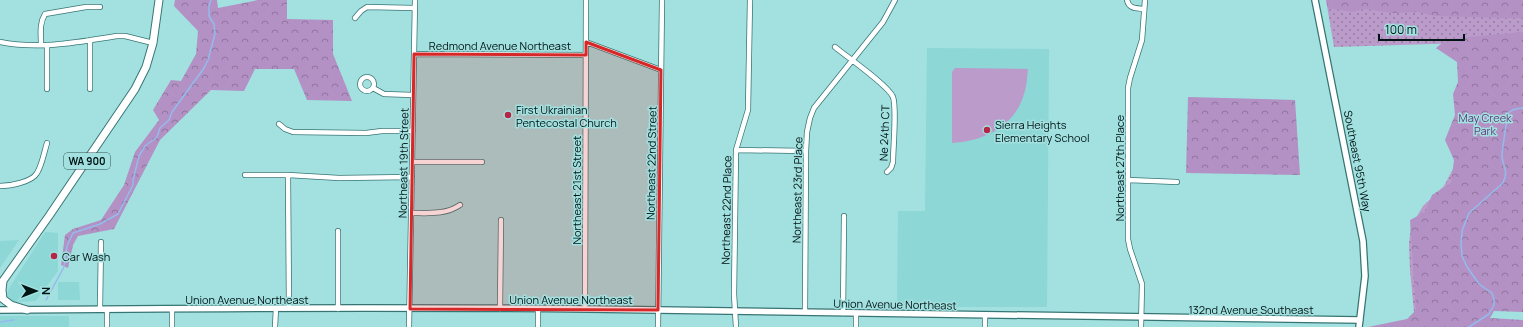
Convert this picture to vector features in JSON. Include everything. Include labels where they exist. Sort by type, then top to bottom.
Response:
[{"type":"main road","name":"WA 900","points":[[2,283],[135,89],[146,67],[153,43],[160,0]]},
{"type":"main road","points":[[2,283],[3,299],[11,305],[27,310]]},
{"type":"street","name":"Northeast 19th Street","points":[[409,327],[415,0]]},
{"type":"street","name":"Northeast 21st Street","points":[[585,309],[586,0]]},
{"type":"street","name":"Northeast 22nd Street","points":[[658,327],[662,0]]},
{"type":"street","name":"Northeast 22nd Place","points":[[736,327],[734,294],[736,150],[748,110],[750,0]]},
{"type":"street","name":"Northeast 23rd Place","points":[[805,312],[806,151],[807,132],[810,118],[814,108],[883,22],[895,0]]},
{"type":"street","points":[[1126,0],[1132,8],[1144,9]]},
{"type":"street","name":"Northeast 27th Place","points":[[1142,327],[1142,284],[1128,239],[1128,82],[1142,40],[1145,0]]},
{"type":"street","name":"Southeast 95th Way","points":[[1315,0],[1364,241],[1365,276],[1359,327]]},
{"type":"street","points":[[40,45],[41,25],[45,14],[86,7],[100,7]]},
{"type":"street","points":[[355,18],[367,7],[414,8]]},
{"type":"street","points":[[0,42],[9,44],[47,45],[125,36],[153,43]]},
{"type":"street","points":[[90,40],[90,89]]},
{"type":"street","name":"Redmond Avenue Northeast","points":[[586,42],[660,70]]},
{"type":"street","points":[[47,45],[47,89]]},
{"type":"street","name":"Ne 24th CT","points":[[835,47],[885,87],[892,96],[894,101],[893,162],[891,168],[887,172]]},
{"type":"street","name":"Redmond Avenue Northeast","points":[[414,54],[586,55]]},
{"type":"street","points":[[373,88],[381,93],[413,95]]},
{"type":"street","points":[[279,124],[285,130],[293,132],[366,133],[382,131],[413,131]]},
{"type":"street","points":[[0,186],[12,186],[35,176],[47,143]]},
{"type":"street","points":[[736,150],[806,151]]},
{"type":"street","points":[[412,162],[482,162]]},
{"type":"street","points":[[245,175],[288,175],[339,178],[412,177]]},
{"type":"street","points":[[288,175],[289,308]]},
{"type":"street","points":[[1128,180],[1177,182]]},
{"type":"street","points":[[411,213],[442,213],[449,211],[460,204]]},
{"type":"street","points":[[843,313],[844,216]]},
{"type":"street","points":[[500,309],[501,220]]},
{"type":"street","points":[[338,231],[338,309]]},
{"type":"street","points":[[100,309],[101,242]]},
{"type":"street","points":[[275,327],[276,308]]},
{"type":"street","name":"Union Avenue Northeast","points":[[0,310],[276,308],[585,309],[1142,318]]},
{"type":"street","points":[[107,309],[107,327]]},
{"type":"street","points":[[172,309],[172,327]]},
{"type":"street","points":[[538,309],[538,327]]},
{"type":"street","points":[[856,314],[856,327]]},
{"type":"street","points":[[985,316],[985,327]]},
{"type":"street","name":"132nd Avenue Southeast","points":[[1142,318],[1360,320]]},
{"type":"highlighted area","points":[[586,42],[661,70],[658,310],[410,309],[414,54],[586,55]]},
{"type":"shaded area","name":"Sierra Heights Elementary School","points":[[927,48],[1049,49],[1047,307],[897,307],[898,211],[925,211]]},
{"type":"shaded area","points":[[45,232],[58,233],[58,271],[36,301],[15,302],[10,300],[7,296],[8,290]]},
{"type":"shaded area","points":[[19,240],[0,268],[0,241]]},
{"type":"shaded area","points":[[58,282],[79,282],[80,300],[58,300]]},
{"type":"shaded area","points":[[0,316],[69,316],[69,327],[0,327]]},
{"type":"green space","points":[[175,0],[217,0],[218,8],[258,0],[287,0],[287,19],[333,20],[333,54],[352,101],[307,100],[294,69],[255,69],[244,91],[211,90],[160,140],[114,229],[78,236],[73,245],[68,268],[61,265],[65,235],[73,229],[101,220],[124,185],[135,152],[159,120],[153,110],[171,80],[181,81],[196,54],[198,31],[174,6]]},
{"type":"green space","name":"May Creek Park","points":[[1326,0],[1523,0],[1523,119],[1462,302],[1414,312],[1409,244],[1411,226],[1423,206],[1444,186],[1456,163],[1451,142],[1452,123],[1499,42],[1334,47]]},
{"type":"green space","points":[[1326,0],[1523,0],[1523,18],[1435,16],[1418,12],[1392,13],[1365,9],[1351,12],[1328,8]]},
{"type":"green space","points":[[1523,32],[1523,312],[1494,311],[1490,318],[1523,320],[1523,327],[1368,327],[1407,319],[1416,310],[1410,220],[1425,212],[1432,195],[1451,183],[1454,160],[1445,140],[1455,115],[1453,94],[1458,82],[1457,62],[1436,48],[1447,39]]},
{"type":"green space","points":[[955,68],[1028,69],[1026,88],[1020,105],[1014,115],[997,130],[987,135],[964,142],[952,143],[952,72]]},
{"type":"green space","points":[[1188,97],[1295,100],[1300,175],[1186,173]]},
{"type":"waterway","points":[[46,300],[64,267],[67,246],[73,233],[100,224],[118,214],[133,185],[139,156],[145,146],[157,137],[160,128],[169,120],[172,112],[204,68],[208,60],[215,34],[214,24],[209,16],[209,6],[211,0]]},
{"type":"waterway","points":[[1469,327],[1489,314],[1494,305],[1494,299],[1492,293],[1479,284],[1467,267],[1462,256],[1462,231],[1469,213],[1503,183],[1505,179],[1506,172],[1502,153],[1508,116],[1512,110],[1523,108]]},
{"type":"waterway","points":[[0,322],[14,320]]},
{"type":"place","name":"First Ukrainian Pentecostal Church","points":[[508,115]]},
{"type":"place","name":"Sierra Heights Elementary School","points":[[987,130]]},
{"type":"place","name":"Car Wash","points":[[54,256]]}]
